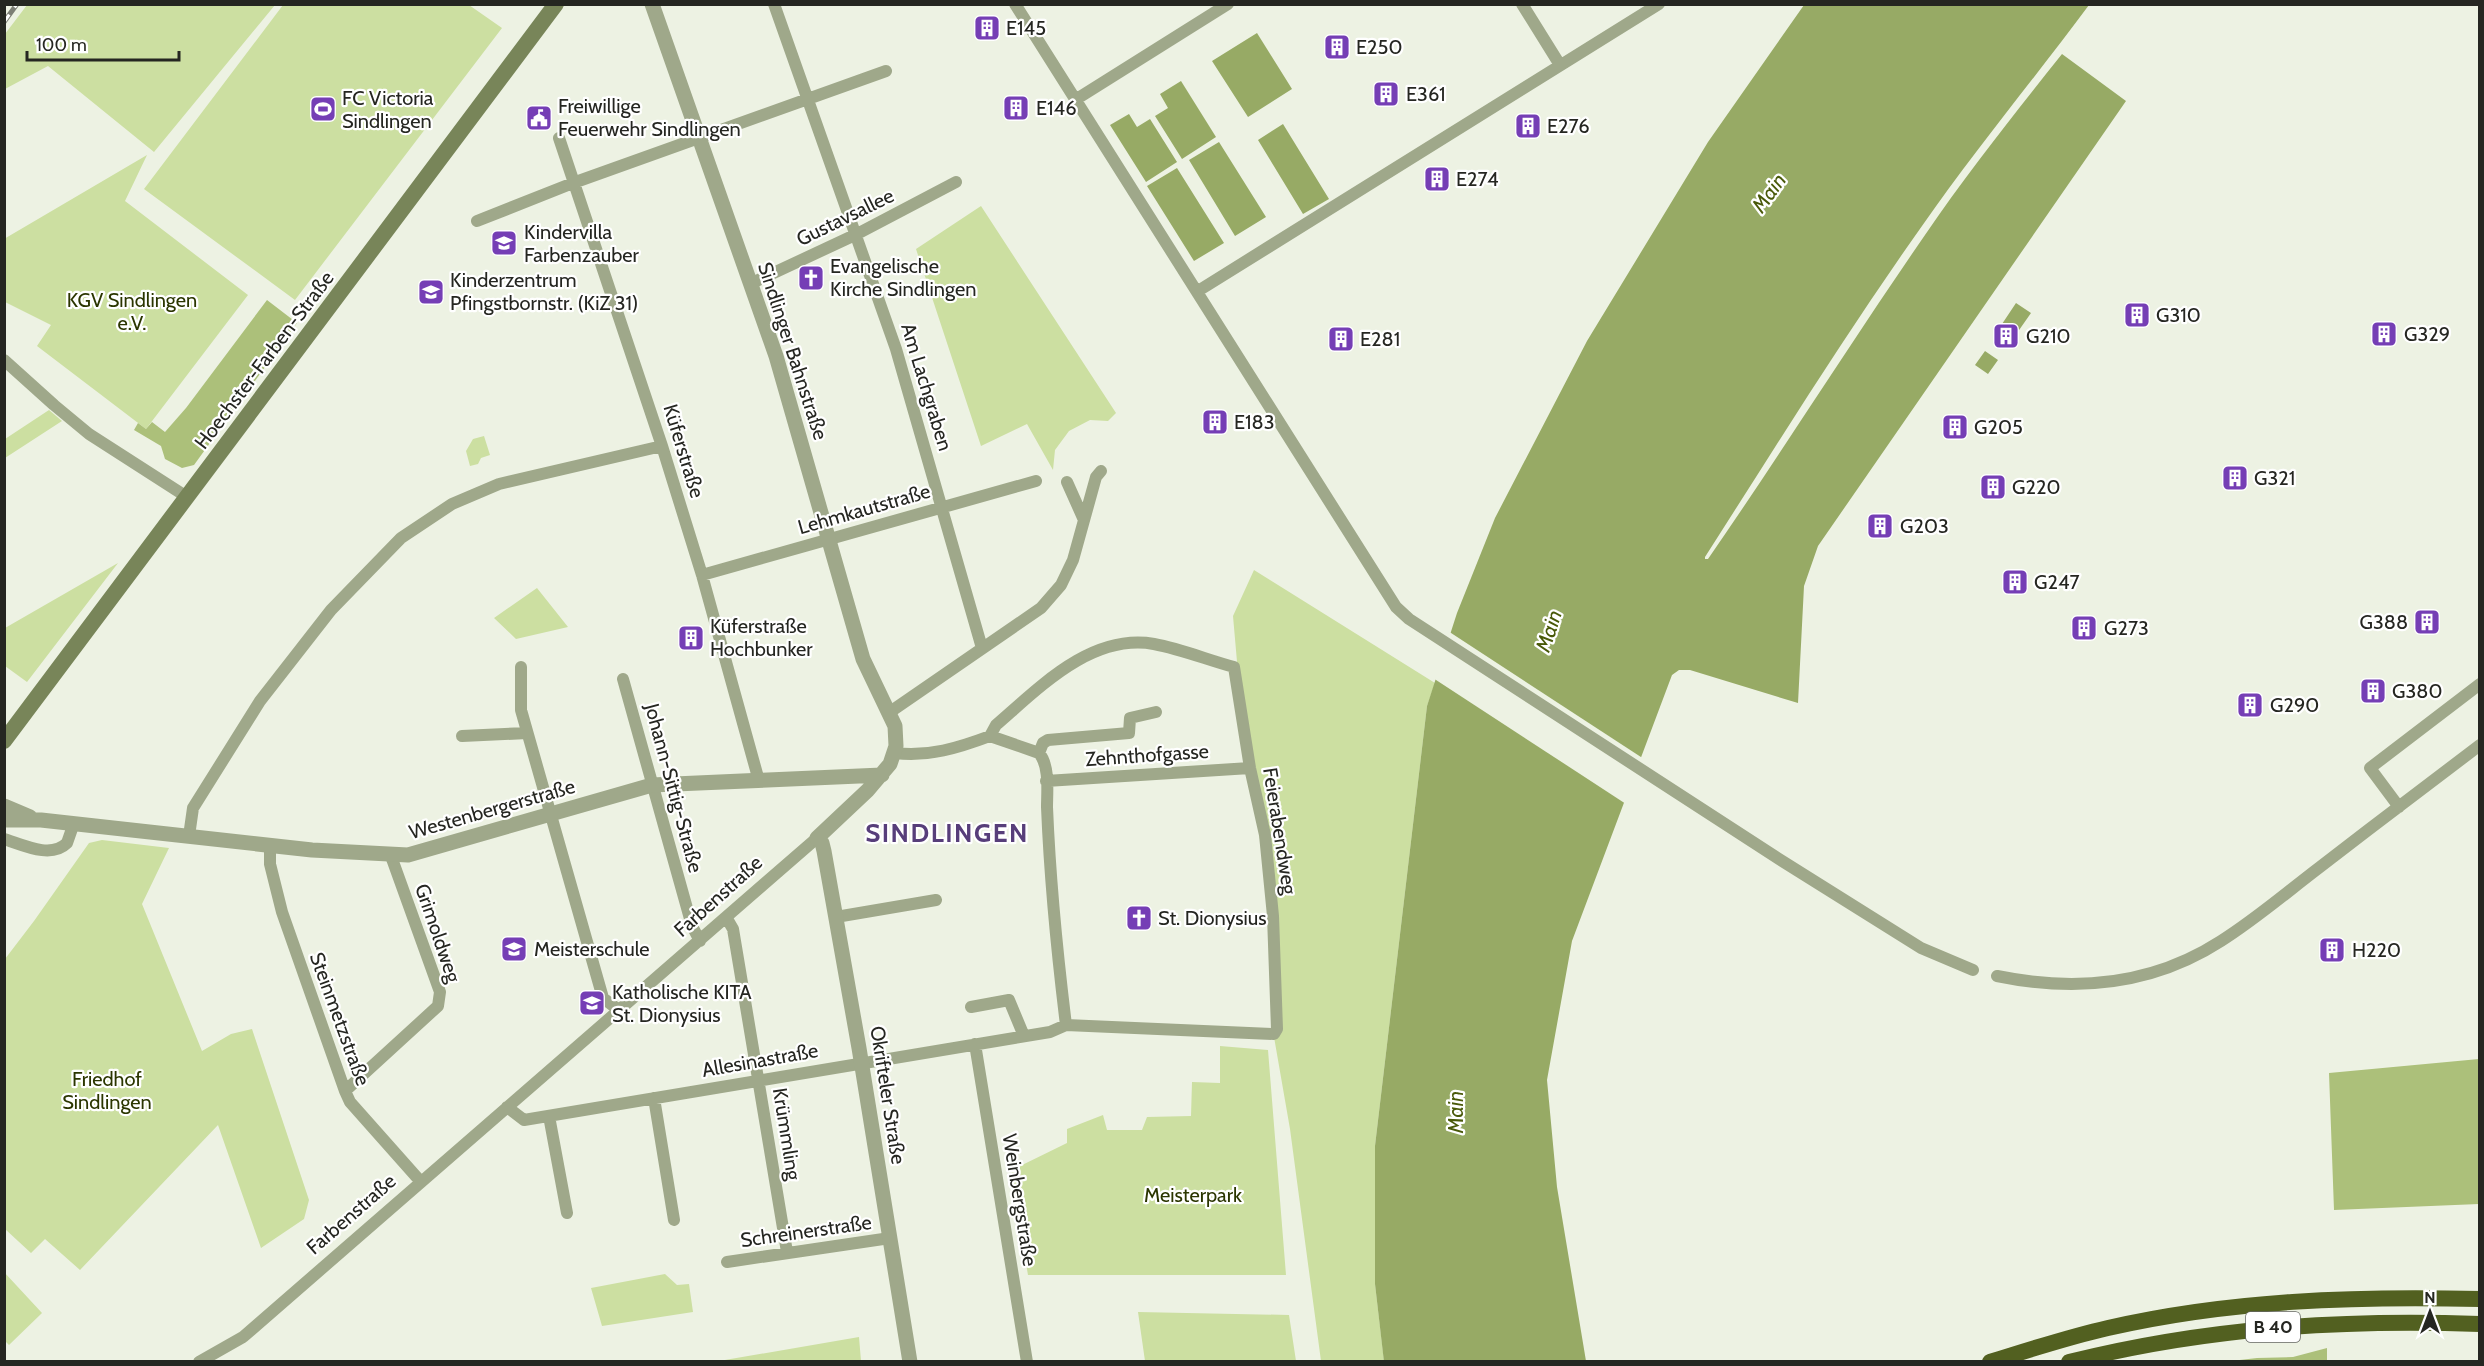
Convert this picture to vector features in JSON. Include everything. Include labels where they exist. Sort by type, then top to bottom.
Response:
[{"type":"highway","name":"B 40","points":[[1990,1362],[2108,1328],[2218,1308],[2325,1299],[2403,1297],[2480,1299]]},
{"type":"highway","name":"B 40","points":[[2069,1362],[2169,1340],[2258,1328],[2342,1322],[2480,1324]]},
{"type":"main road","name":"Hoechster-Farben-Straße","points":[[4,741],[556,4]]},
{"type":"street","name":"Sindlinger Bahnstraße","points":[[652,4],[776,356],[867,668],[890,711]]},
{"type":"street","name":"Am Lachgraben","points":[[774,4],[896,349],[982,648]]},
{"type":"street","points":[[1015,4],[1396,607],[1409,619],[1779,859],[1921,948],[1972,970]]},
{"type":"street","points":[[1075,100],[1228,4]]},
{"type":"street","points":[[1522,4],[1560,65]]},
{"type":"street","points":[[1198,291],[1659,4]]},
{"type":"street","points":[[477,221],[573,183],[886,71]]},
{"type":"street","name":"Küferstraße","points":[[559,138],[662,446],[702,575],[759,781]]},
{"type":"street","name":"Gustavsallee","points":[[750,284],[857,234],[956,182]]},
{"type":"street","points":[[4,360],[89,434],[187,498]]},
{"type":"street","points":[[189,836],[193,808],[260,701],[331,610],[401,538],[452,504],[499,484],[662,446]]},
{"type":"street","points":[[1066,1025],[1049,863],[1043,758],[1039,753],[990,736],[955,749],[929,754],[895,753],[896,732],[890,711],[1041,608],[1061,585],[1073,560],[1096,477],[1101,471]]},
{"type":"street","name":"Lehmkautstraße","points":[[702,575],[1036,481]]},
{"type":"street","points":[[1067,482],[1084,520]]},
{"type":"street","name":"Feierabendweg","points":[[990,736],[996,725],[1070,663],[1103,649],[1153,644],[1234,667],[1250,768],[1265,835],[1277,1029],[1271,1035]]},
{"type":"street","points":[[521,667],[521,710],[550,814],[603,998],[620,1011]]},
{"type":"street","name":"Johann-Sittig-Straße","points":[[623,679],[692,926],[700,940]]},
{"type":"street","points":[[2399,807],[2370,768],[2480,684]]},
{"type":"street","points":[[1039,753],[1043,743],[1048,740],[1129,733],[1130,718],[1156,711]]},
{"type":"street","points":[[462,736],[527,733]]},
{"type":"street","points":[[1997,976],[2044,984],[2090,984],[2124,980],[2172,966],[2219,942],[2250,922],[2480,745]]},
{"type":"street","name":"Farbenstraße","points":[[199,1362],[243,1337],[620,1011],[817,838],[882,775],[895,753]]},
{"type":"street","name":"Zehnthofgasse","points":[[1046,781],[1250,768]]},
{"type":"street","name":"Westenbergerstraße","points":[[4,820],[74,823],[391,856],[408,855],[652,785],[882,775]]},
{"type":"street","name":"Westenbergerstraße","points":[[4,806],[41,820]]},
{"type":"street","points":[[4,839],[40,849],[55,850],[67,843],[74,823]]},
{"type":"street","name":"Okrifteler Straße","points":[[817,838],[822,843],[824,851],[836,917],[910,1362]]},
{"type":"street","name":"Steinmetzstraße","points":[[270,845],[270,864],[282,912],[345,1091],[350,1102],[421,1182]]},
{"type":"street","name":"Grimoldweg","points":[[345,1091],[438,1006],[440,992],[391,856]]},
{"type":"street","points":[[836,917],[936,900]]},
{"type":"street","name":"Krümmling","points":[[726,916],[733,928],[787,1252]]},
{"type":"street","points":[[971,1007],[1009,1000],[1024,1036]]},
{"type":"street","name":"Allesinastraße","points":[[507,1107],[524,1120],[1050,1032],[1066,1025],[1271,1035]]},
{"type":"street","name":"Weinbergstraße","points":[[975,1044],[1027,1362]]},
{"type":"street","points":[[654,1098],[674,1220]]},
{"type":"street","points":[[549,1116],[567,1213]]},
{"type":"street","name":"Schreinerstraße","points":[[727,1262],[890,1238]]},
{"type":"green space","points":[[27,5],[275,5],[154,152],[48,66],[5,89],[5,34]]},
{"type":"green space","name":"FC Victoria Sindlingen","points":[[283,5],[469,5],[502,28],[295,300],[144,189]]},
{"type":"green space","name":"KGV Sindlingen e.V.","points":[[147,155],[125,201],[248,295],[146,429],[37,346],[51,325],[5,302],[4,239]]},
{"type":"green space","points":[[981,206],[1116,413],[1108,421],[1090,420],[1069,431],[1055,450],[1053,470],[1027,424],[981,446],[916,249]]},
{"type":"green space","points":[[49,410],[62,421],[5,458],[5,439]]},
{"type":"green space","points":[[484,436],[490,455],[481,458],[478,464],[470,466],[466,451],[473,439]]},
{"type":"green space","points":[[118,563],[27,682],[5,666],[5,628]]},
{"type":"green space","points":[[1254,570],[1435,683],[1427,706],[1375,1146],[1375,1284],[1384,1361],[1321,1361],[1290,1129],[1274,1037],[1279,976],[1240,696],[1233,616]]},
{"type":"green space","points":[[537,588],[568,627],[516,639],[494,618]]},
{"type":"green space","name":"Friedhof Sindlingen","points":[[102,840],[169,848],[142,904],[202,1051],[231,1034],[252,1029],[309,1200],[304,1219],[261,1248],[218,1125],[80,1270],[45,1239],[31,1253],[5,1229],[5,959],[89,843]]},
{"type":"green space","name":"Meisterpark","points":[[1220,1046],[1268,1050],[1286,1275],[1028,1275],[1013,1190],[1012,1170],[1067,1143],[1067,1129],[1103,1115],[1107,1130],[1142,1130],[1147,1117],[1191,1116],[1192,1082],[1220,1083]]},
{"type":"green space","points":[[4,1272],[42,1313],[9,1345],[5,1341]]},
{"type":"green space","points":[[665,1274],[677,1285],[689,1284],[693,1312],[602,1326],[591,1288]]},
{"type":"green space","points":[[1138,1312],[1289,1315],[1296,1361],[1145,1361]]},
{"type":"green space","points":[[859,1337],[861,1361],[719,1361]]},
{"type":"shaded area","points":[[267,300],[297,323],[194,465],[182,468],[165,459],[161,446],[134,430],[138,423],[146,429],[152,422],[165,432],[186,408]]},
{"type":"shaded area","points":[[2479,1059],[2479,1204],[2334,1210],[2329,1073]]},
{"type":"shaded area","points":[[2327,1348],[2327,1361],[2231,1361],[2293,1357]]},
{"type":"water","name":"Main","points":[[1804,5],[2089,5],[1942,198],[1894,266],[1705,559],[1708,559],[1736,519],[1941,212],[2062,54],[2126,101],[1818,546],[1804,586],[1798,703],[1690,670],[1679,670],[1672,675],[1572,941],[1547,1080],[1557,1187],[1586,1361],[1384,1362],[1375,1284],[1375,1146],[1427,706],[1457,613],[1495,518],[1587,341],[1708,142]]},
{"type":"water","points":[[1257,33],[1292,89],[1248,117],[1212,61]]},
{"type":"water","points":[[1181,81],[1216,137],[1182,159],[1155,116],[1168,108],[1160,94]]},
{"type":"water","points":[[1129,114],[1137,127],[1150,119],[1177,162],[1146,182],[1110,125]]},
{"type":"water","points":[[1283,124],[1329,199],[1303,214],[1258,140]]},
{"type":"water","points":[[1219,142],[1266,217],[1235,236],[1189,160]]},
{"type":"water","points":[[1177,168],[1224,243],[1194,261],[1147,186]]},
{"type":"water","points":[[2016,303],[2031,313],[2010,343],[1996,333]]},
{"type":"water","points":[[1985,351],[1998,360],[1988,374],[1975,365]]},
{"type":"pier","points":[[1448,631],[1644,759],[1626,804],[1433,678]]},
{"type":"railway","points":[[4,22],[17,4]]},
{"type":"place","name":"E145","points":[[987,28]]},
{"type":"place","name":"E250","points":[[1337,47]]},
{"type":"place","name":"E361","points":[[1386,94]]},
{"type":"place","name":"E146","points":[[1016,108]]},
{"type":"place","name":"FC Victoria Sindlingen","points":[[323,109]]},
{"type":"place","name":"Freiwillige Feuerwehr Sindlingen","points":[[539,118]]},
{"type":"place","name":"E276","points":[[1528,126]]},
{"type":"place","name":"E274","points":[[1437,179]]},
{"type":"place","name":"Kindervilla Farbenzauber","points":[[504,243]]},
{"type":"place","name":"Evangelische Kirche Sindlingen","points":[[811,278]]},
{"type":"place","name":"Kinderzentrum Pfingstbornstr. (KiZ 31)","points":[[431,292]]},
{"type":"place","name":"G310","points":[[2137,315]]},
{"type":"place","name":"G329","points":[[2384,334]]},
{"type":"place","name":"G210","points":[[2006,336]]},
{"type":"place","name":"E281","points":[[1341,339]]},
{"type":"place","name":"E183","points":[[1215,422]]},
{"type":"place","name":"G205","points":[[1955,427]]},
{"type":"place","name":"G321","points":[[2235,478]]},
{"type":"place","name":"G220","points":[[1993,487]]},
{"type":"place","name":"G203","points":[[1880,526]]},
{"type":"place","name":"G247","points":[[2015,582]]},
{"type":"place","name":"G388","points":[[2427,622]]},
{"type":"place","name":"G273","points":[[2084,628]]},
{"type":"place","name":"Küferstraße Hochbunker","points":[[691,638]]},
{"type":"place","name":"G380","points":[[2373,691]]},
{"type":"place","name":"G290","points":[[2250,705]]},
{"type":"place","name":"St. Dionysius","points":[[1139,918]]},
{"type":"place","name":"Meisterschule","points":[[514,949]]},
{"type":"place","name":"H220","points":[[2332,950]]},
{"type":"place","name":"Katholische KITA St. Dionysius","points":[[592,1003]]},
{"type":"district","name":"SINDLINGEN","points":[[947,833]]}]
